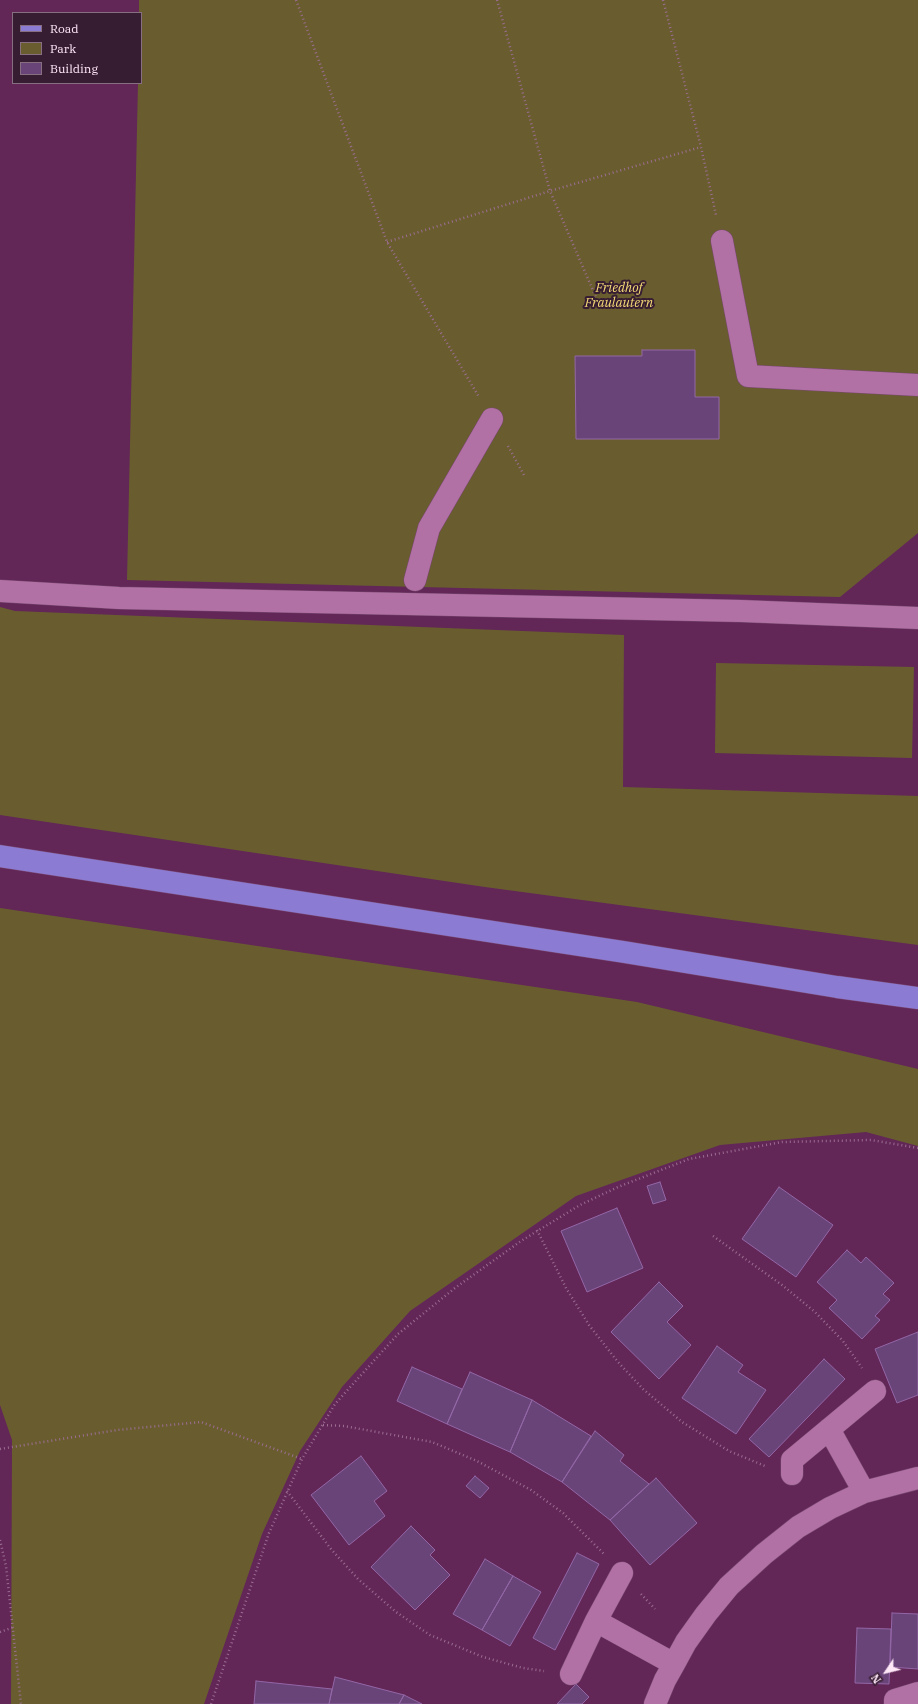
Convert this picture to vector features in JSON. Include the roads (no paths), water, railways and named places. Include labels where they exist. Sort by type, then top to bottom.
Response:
[{"type":"main road","points":[[0,856],[624,952],[837,987],[918,998]]},
{"type":"street","points":[[722,241],[748,376],[918,385]]},
{"type":"street","points":[[415,580],[429,528],[492,419]]},
{"type":"street","points":[[0,591],[119,598],[741,611],[918,618]]},
{"type":"street","points":[[792,1474],[792,1460],[874,1391]]},
{"type":"street","points":[[829,1429],[864,1492]]},
{"type":"street","points":[[655,1704],[665,1680],[702,1620],[729,1586],[764,1554],[798,1527],[830,1508],[864,1492],[918,1478]]},
{"type":"street","points":[[570,1674],[622,1573]]},
{"type":"street","points":[[596,1621],[674,1664]]},
{"type":"street","points":[[891,1703],[918,1693]]},
{"type":"park label","name":"Friedhof Fraulautern","points":[[619,296]]}]
